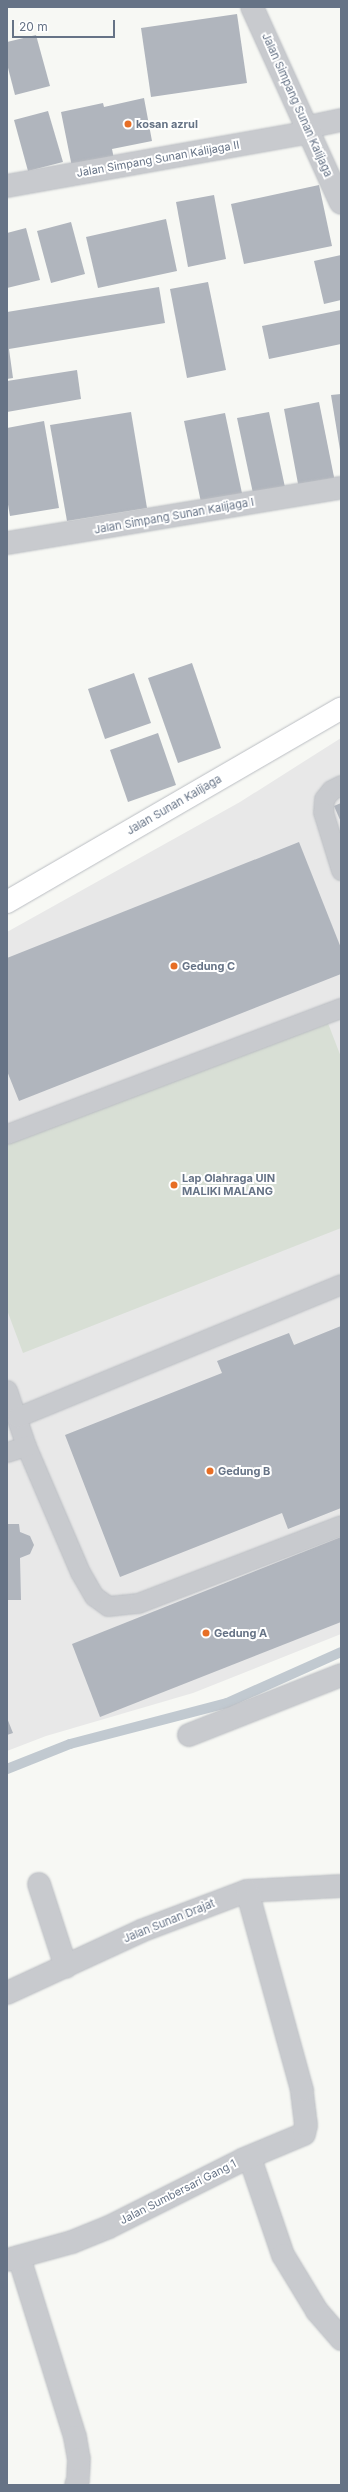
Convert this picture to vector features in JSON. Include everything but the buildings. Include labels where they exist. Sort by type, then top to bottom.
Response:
[{"type":"main road","name":"Jalan Sunan Kalijaga","points":[[7,902],[341,708]]},
{"type":"street","name":"Jalan Simpang Sunan Kalijaga","points":[[252,7],[341,203]]},
{"type":"street","name":"Jalan Simpang Sunan Kalijaga II","points":[[7,186],[309,130],[341,120]]},
{"type":"street","name":"Jalan Simpang Sunan Kalijaga I","points":[[7,543],[341,488]]},
{"type":"street","points":[[189,1735],[341,1675]]},
{"type":"street","points":[[39,1884],[66,1967]]},
{"type":"street","name":"Jalan Sunan Drajat","points":[[7,1993],[141,1931],[247,1891],[341,1886]]},
{"type":"street","points":[[247,1891],[302,2090],[306,2125],[304,2134],[247,2159]]},
{"type":"street","name":"Jalan Sumbersari Gang 1","points":[[13,2258],[72,2242],[108,2227],[247,2159],[252,2164],[283,2255],[317,2311],[341,2339]]},
{"type":"street","points":[[13,2258],[75,2437],[79,2459],[78,2480],[76,2485]]},
{"type":"lane","points":[[341,785],[331,790],[324,799],[323,812],[341,870]]},
{"type":"lane","points":[[7,1134],[341,1008]]},
{"type":"lane","points":[[16,1417],[341,1284]]},
{"type":"lane","points":[[7,1390],[26,1446],[80,1572],[94,1596],[108,1606],[138,1603],[341,1525]]},
{"type":"lane","points":[[7,1452],[26,1446]]},
{"type":"shaded area","points":[[341,738],[341,1634],[193,1693],[46,1736],[7,1751],[7,932],[240,802]]},
{"type":"shaded area","name":"Lap Olahraga UIN MALIKI MALANG","points":[[326,1018],[341,1057],[341,1228],[23,1353],[7,1310],[7,1143]]},
{"type":"waterway","points":[[7,1769],[70,1744],[227,1703],[341,1652]]},
{"type":"place","name":"kosan azrul","points":[[128,124]]},
{"type":"place","name":"Gedung C","points":[[174,966]]},
{"type":"place","name":"Lap Olahraga UIN MALIKI MALANG","points":[[174,1185]]},
{"type":"place","name":"Gedung B","points":[[210,1471]]},
{"type":"place","name":"Gedung A","points":[[206,1633]]}]
